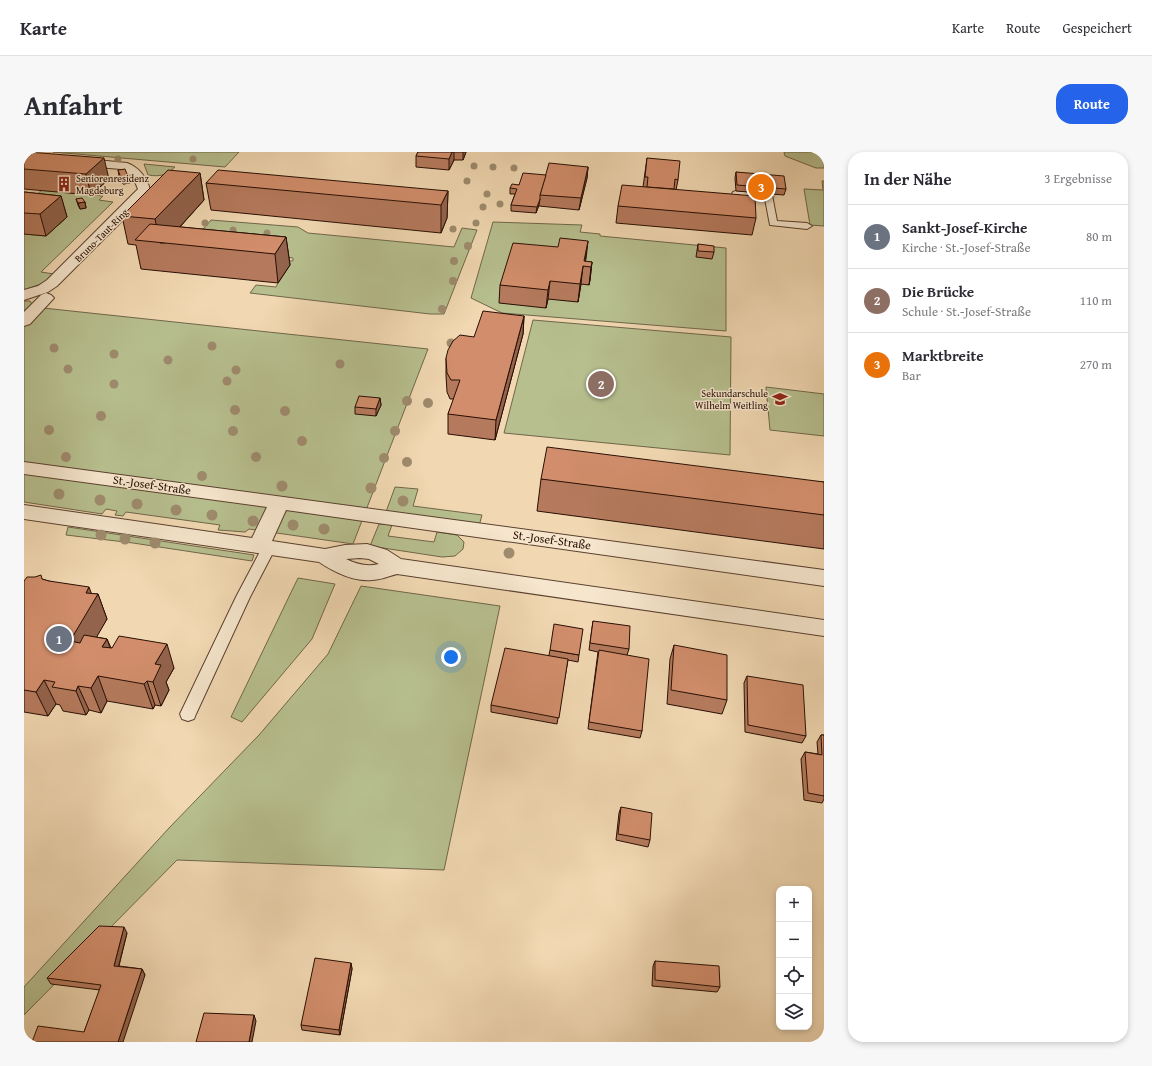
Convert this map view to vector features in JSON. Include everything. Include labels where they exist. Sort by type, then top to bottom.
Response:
[{"type":"street","name":"Bruno-Taut-Ring","points":[[24,157],[123,166],[134,171],[140,179],[144,190],[52,283],[43,289],[24,295]]},
{"type":"street","points":[[24,321],[46,298]]},
{"type":"street","name":"St.-Josef-Straße","points":[[24,468],[824,578]]},
{"type":"street","points":[[264,547],[279,503]]},
{"type":"street","points":[[24,512],[325,556],[342,568],[372,573],[396,566],[824,628]]},
{"type":"lane","points":[[736,194],[769,197],[773,223],[807,226]]},
{"type":"lane","points":[[188,714],[243,598],[264,547]]},
{"type":"green space","points":[[53,152],[239,152],[225,167]]},
{"type":"green space","points":[[784,152],[824,152],[824,168],[816,168],[785,156]]},
{"type":"green space","points":[[144,164],[175,167],[163,175],[153,176],[148,175]]},
{"type":"green space","points":[[822,181],[824,181],[824,226],[810,225],[804,189],[823,190]]},
{"type":"green space","points":[[42,190],[103,196],[99,200],[113,202],[41,272],[54,274],[44,283],[24,290],[24,234],[46,236],[31,199]]},
{"type":"green space","points":[[211,220],[298,227],[308,233],[454,247],[462,228],[477,230],[444,314],[430,314],[250,293],[256,285],[276,287],[278,283],[275,260],[293,261],[293,258],[187,247]]},
{"type":"green space","points":[[493,222],[582,225],[580,232],[600,234],[600,236],[726,248],[726,331],[502,313],[471,298]]},
{"type":"green space","points":[[24,301],[30,301],[31,303],[43,308],[428,349],[353,544],[249,529],[245,532],[218,530],[220,525],[126,512],[123,516],[115,515],[117,511],[106,509],[102,514],[24,502]]},
{"type":"green space","points":[[533,320],[731,337],[730,455],[504,433]]},
{"type":"green space","points":[[766,387],[824,394],[824,436],[770,430]]},
{"type":"green space","points":[[395,487],[418,489],[413,506],[482,515],[479,526],[386,512]]},
{"type":"green space","points":[[379,524],[392,525],[388,536],[434,542],[437,532],[457,535],[464,542],[463,549],[455,556],[442,557],[370,546]]},
{"type":"green space","points":[[68,527],[254,555],[252,561],[133,543],[66,535]]},
{"type":"green space","points":[[298,578],[335,584],[312,639],[242,722],[231,717]]},
{"type":"green space","points":[[361,586],[500,606],[444,870],[177,860],[24,1015],[24,987],[169,828],[259,735],[328,654]]},
{"type":"building","points":[[24,152],[104,158],[86,174],[24,169]]},
{"type":"building","points":[[418,152],[452,152],[449,159],[416,156]]},
{"type":"building","points":[[647,158],[680,161],[678,180],[675,179],[674,189],[647,187],[648,177],[645,177]]},
{"type":"building","points":[[549,163],[588,167],[581,198],[540,195]]},
{"type":"building","points":[[125,169],[128,177],[121,178],[118,170]]},
{"type":"building","points":[[168,170],[200,173],[155,219],[122,216]]},
{"type":"building","points":[[218,170],[448,191],[441,205],[206,183]]},
{"type":"building","points":[[736,172],[784,176],[786,189],[737,185]]},
{"type":"building","points":[[523,173],[546,175],[537,207],[511,205],[517,189],[510,188],[512,184],[519,185]]},
{"type":"building","points":[[622,185],[755,196],[756,218],[618,206]]},
{"type":"building","points":[[24,192],[61,196],[40,214],[24,213]]},
{"type":"building","points":[[82,198],[85,202],[78,203],[76,199]]},
{"type":"building","points":[[150,224],[286,237],[275,254],[135,240]]},
{"type":"building","points":[[560,238],[588,241],[584,261],[592,262],[591,267],[583,266],[580,284],[550,281],[548,290],[500,285],[513,243],[558,247]]},
{"type":"building","points":[[698,244],[714,246],[714,252],[698,251]]},
{"type":"building","points":[[483,311],[524,316],[496,420],[448,414],[460,380],[451,380],[447,373],[446,358],[448,350],[453,341],[460,335],[474,337]]},
{"type":"building","points":[[359,396],[380,398],[376,409],[355,407]]},
{"type":"building","points":[[547,447],[824,482],[824,515],[541,479]]},
{"type":"building","points":[[41,575],[42,579],[49,581],[89,587],[86,593],[98,594],[70,641],[80,643],[84,635],[107,639],[102,647],[112,648],[119,636],[167,644],[155,664],[161,665],[153,682],[147,681],[144,684],[98,676],[91,688],[78,686],[76,691],[52,687],[55,682],[44,680],[36,692],[24,690],[24,581],[27,577]]},
{"type":"building","points":[[593,621],[630,626],[629,649],[590,643]]},
{"type":"building","points":[[554,624],[583,629],[579,655],[550,650]]},
{"type":"building","points":[[674,645],[727,655],[727,700],[671,690]]},
{"type":"building","points":[[505,648],[568,659],[559,718],[491,705]]},
{"type":"building","points":[[599,650],[649,659],[642,731],[589,722]]},
{"type":"building","points":[[747,676],[803,685],[806,736],[748,725]]},
{"type":"building","points":[[821,735],[824,735],[824,796],[808,793],[805,752],[822,755]]},
{"type":"building","points":[[621,807],[652,813],[650,840],[618,834]]},
{"type":"building","points":[[99,926],[124,927],[114,966],[142,969],[118,1042],[32,1042],[38,1026],[84,1032],[101,985],[47,978]]},
{"type":"building","points":[[315,958],[351,963],[339,1030],[301,1025]]},
{"type":"building","points":[[655,961],[719,966],[720,987],[655,980]]},
{"type":"building","points":[[204,1013],[254,1015],[249,1042],[196,1042]]},
{"type":"place","name":"Seniorenresidenz Magdeburg","points":[[64,184]]},
{"type":"place","name":"Marktbreite","points":[[761,187]]},
{"type":"place","name":"Die Brücke","points":[[601,384]]},
{"type":"place","name":"Sekundarschule Wilhelm Weitling","points":[[780,399]]},
{"type":"place","name":"Sankt-Josef-Kirche","points":[[59,639]]}]
